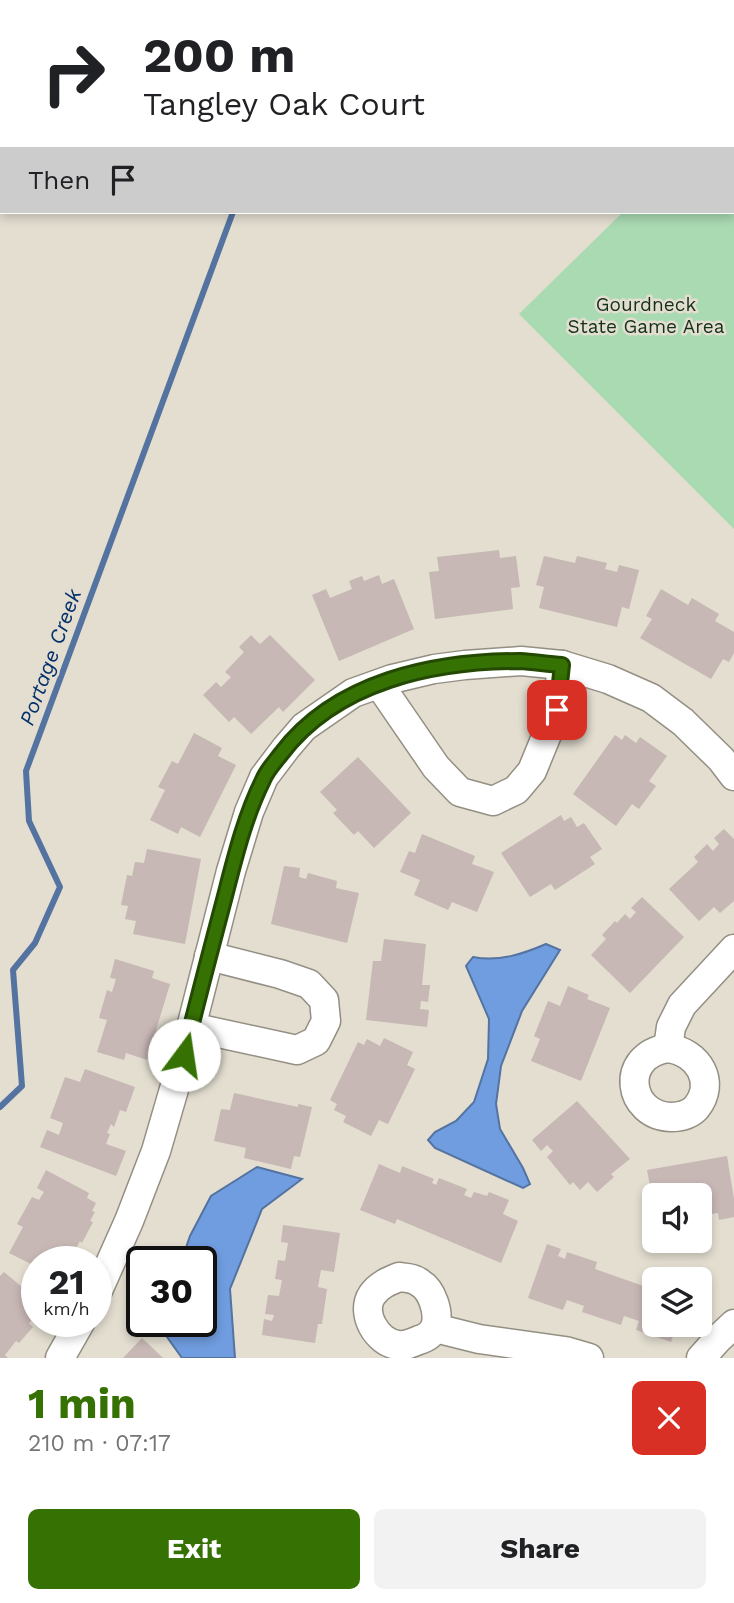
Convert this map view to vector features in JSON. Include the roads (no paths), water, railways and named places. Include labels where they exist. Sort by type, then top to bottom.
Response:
[{"type":"street","points":[[112,1259],[156,1151],[249,812],[264,777],[304,727],[353,693],[392,678],[465,664],[521,661],[562,665],[608,679],[651,698],[683,722],[721,759],[734,776]]},
{"type":"street","points":[[379,684],[436,767],[460,792],[493,801],[516,790],[532,771],[557,710],[562,665]]},
{"type":"street","points":[[668,1048],[671,1027],[682,1005],[734,949]]},
{"type":"street","points":[[191,1027],[297,1050],[316,1041],[326,1021],[324,1000],[309,984],[209,956]]},
{"type":"street","points":[[701,1358],[734,1324]]},
{"type":"street","points":[[435,1328],[479,1339],[590,1358]]},
{"type":"street","points":[[60,1358],[72,1337]]},
{"type":"water","points":[[546,944],[560,950],[522,1011],[501,1066],[496,1104],[500,1129],[530,1184],[523,1188],[435,1148],[428,1140],[435,1132],[456,1121],[474,1102],[488,1059],[489,1019],[466,966],[473,957],[511,956]]},
{"type":"water","points":[[257,1167],[302,1179],[262,1209],[230,1289],[235,1358],[182,1358],[167,1337],[217,1337],[217,1246],[187,1246],[211,1196]]},
{"type":"waterway","name":"Portage Creek","points":[[0,1107],[22,1086],[13,970],[35,943],[60,887],[29,821],[26,771],[232,214]]},
{"type":"park label","name":"Gourdneck State Game Area","points":[[646,315]]}]
